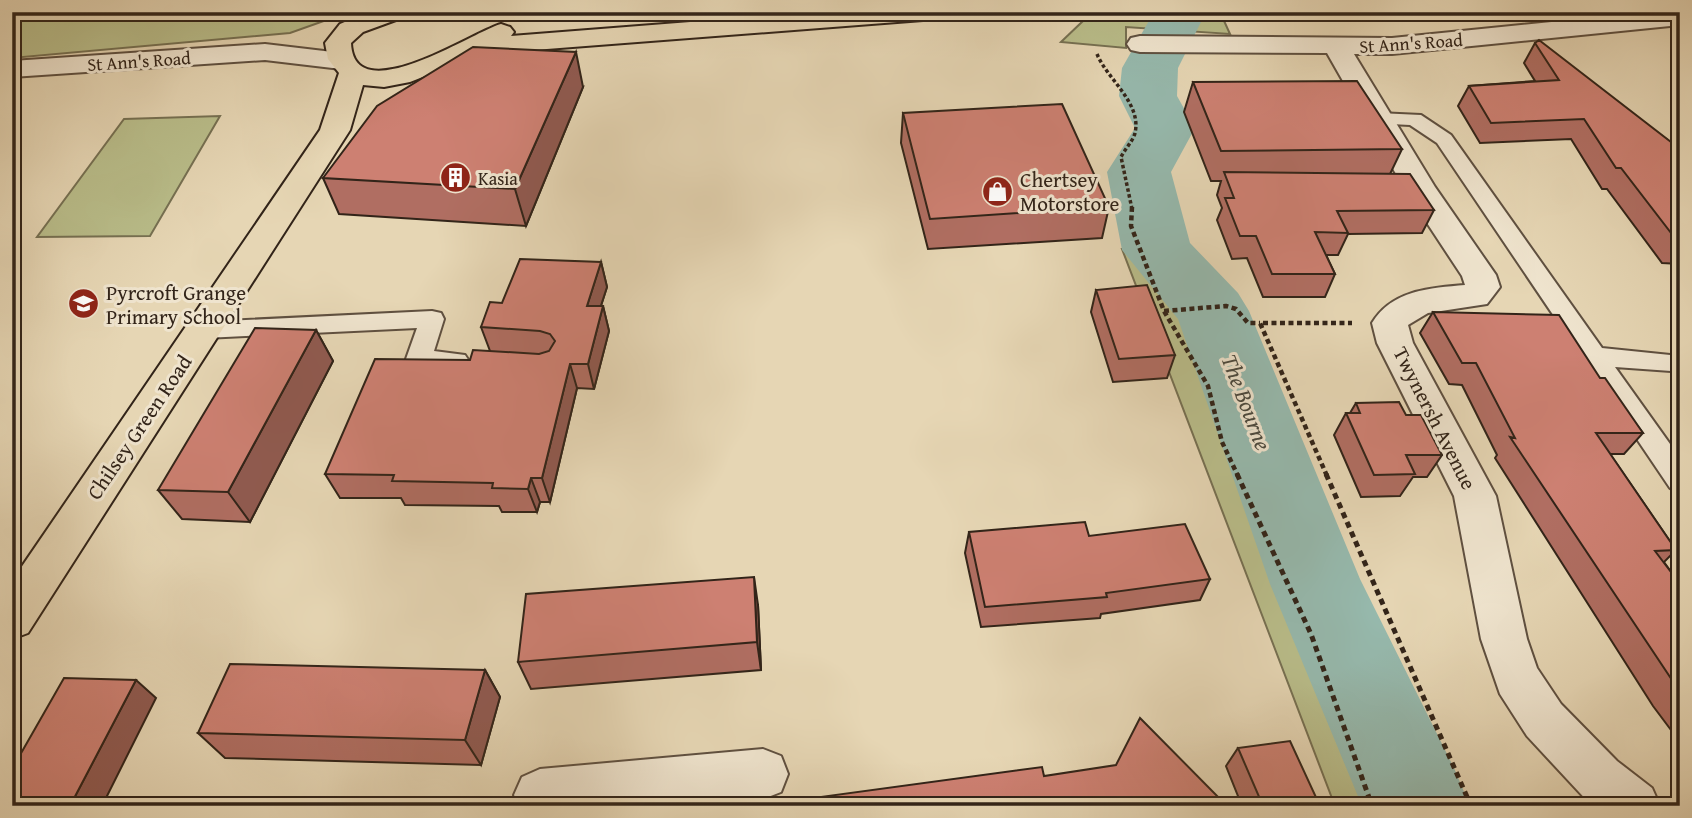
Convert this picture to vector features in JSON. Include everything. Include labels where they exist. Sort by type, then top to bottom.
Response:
[{"type":"main road","points":[[347,30],[395,12]]},
{"type":"main road","points":[[347,67],[371,79],[418,72],[478,46],[502,31],[511,16],[569,25],[730,12]]},
{"type":"main road","points":[[478,46],[923,12]]},
{"type":"main road","name":"Chilsey Green Road","points":[[335,130],[347,67],[338,50],[347,30]]},
{"type":"main road","name":"Chilsey Green Road","points":[[12,619],[335,130],[418,72]]},
{"type":"street","name":"St Ann's Road","points":[[1140,44],[1338,48],[1392,46],[1680,17]]},
{"type":"street","name":"St Ann's Road","points":[[12,69],[265,52],[347,30]]},
{"type":"street","name":"Twynersh Avenue","points":[[1338,48],[1407,188],[1479,275],[1482,288],[1475,296],[1413,303],[1399,310],[1390,323],[1395,343],[1475,496],[1483,524],[1504,639],[1517,679],[1544,720],[1599,779],[1634,806]]},
{"type":"street","name":"St Ann's Road","points":[[265,52],[347,67]]},
{"type":"street","points":[[540,794],[671,794],[763,774]]},
{"type":"lane","points":[[1362,100],[1414,119],[1444,139],[1680,480]]},
{"type":"lane","points":[[205,330],[432,319],[419,359],[483,363]]},
{"type":"lane","points":[[1593,356],[1671,362]]},
{"type":"path","points":[[1097,54],[1099,63],[1132,107],[1136,131],[1121,157],[1132,202],[1131,226],[1164,311],[1208,386],[1222,442],[1311,634],[1372,806]]},
{"type":"path","points":[[1164,311],[1226,306],[1236,309],[1248,323],[1390,323]]},
{"type":"path","points":[[1260,323],[1471,806]]},
{"type":"green space","points":[[12,12],[349,12],[290,33],[12,58]]},
{"type":"green space","points":[[1113,12],[1220,12],[1230,34],[1126,27],[1126,48],[1061,42],[1083,21]]},
{"type":"green space","points":[[220,116],[150,236],[37,237],[124,119]]},
{"type":"green space","points":[[1122,249],[1195,251],[1213,270],[1463,806],[1335,806]]},
{"type":"building","points":[[1539,40],[1680,149],[1680,242],[1621,168],[1616,168],[1584,119],[1491,123],[1469,86],[1559,80],[1535,43]]},
{"type":"building","points":[[473,47],[576,52],[515,189],[323,178],[377,106]]},
{"type":"building","points":[[1357,81],[1402,149],[1221,151],[1193,82]]},
{"type":"building","name":"Chertsey Motorstore","points":[[1062,104],[1109,207],[930,219],[903,113]]},
{"type":"building","points":[[1224,172],[1410,174],[1434,210],[1337,211],[1348,233],[1315,232],[1335,274],[1272,274],[1256,236],[1240,236],[1225,198],[1234,198]]},
{"type":"building","points":[[520,259],[601,262],[587,306],[603,306],[588,364],[570,364],[542,478],[531,478],[528,489],[492,488],[493,483],[392,481],[394,475],[325,474],[375,359],[470,360],[473,350],[539,354],[549,351],[555,341],[550,334],[481,327],[490,302],[502,303]]},
{"type":"building","points":[[1147,285],[1175,355],[1119,359],[1096,290]]},
{"type":"building","points":[[1433,312],[1559,315],[1600,378],[1605,378],[1643,433],[1596,433],[1676,550],[1655,551],[1680,584],[1680,692],[1510,437],[1515,438],[1476,363],[1462,363]]},
{"type":"building","points":[[255,328],[316,330],[228,492],[158,490]]},
{"type":"building","points":[[1399,402],[1406,415],[1421,415],[1442,455],[1406,455],[1415,474],[1374,475],[1346,413],[1360,413],[1356,403]]},
{"type":"building","points":[[1085,522],[1089,536],[1185,524],[1210,579],[1106,593],[1107,597],[985,607],[969,532]]},
{"type":"building","points":[[754,577],[757,642],[518,662],[526,594]]},
{"type":"building","points":[[230,664],[485,670],[465,740],[198,733]]},
{"type":"building","points":[[64,678],[136,680],[70,806],[12,806],[12,769]]},
{"type":"building","points":[[1140,718],[1227,806],[814,806],[813,798],[1042,767],[1044,776],[1116,765]]},
{"type":"building","points":[[1290,741],[1320,806],[1263,806],[1238,748]]},
{"type":"waterway","name":"The Bourne","points":[[1180,12],[1150,68],[1148,96],[1165,128],[1139,172],[1157,250],[1212,311],[1316,584],[1416,806]]},
{"type":"place","name":"Kasia","points":[[455,178]]},
{"type":"place","name":"Chertsey Motorstore","points":[[997,191]]},
{"type":"place","name":"Pyrcroft Grange Primary School","points":[[83,304]]}]
